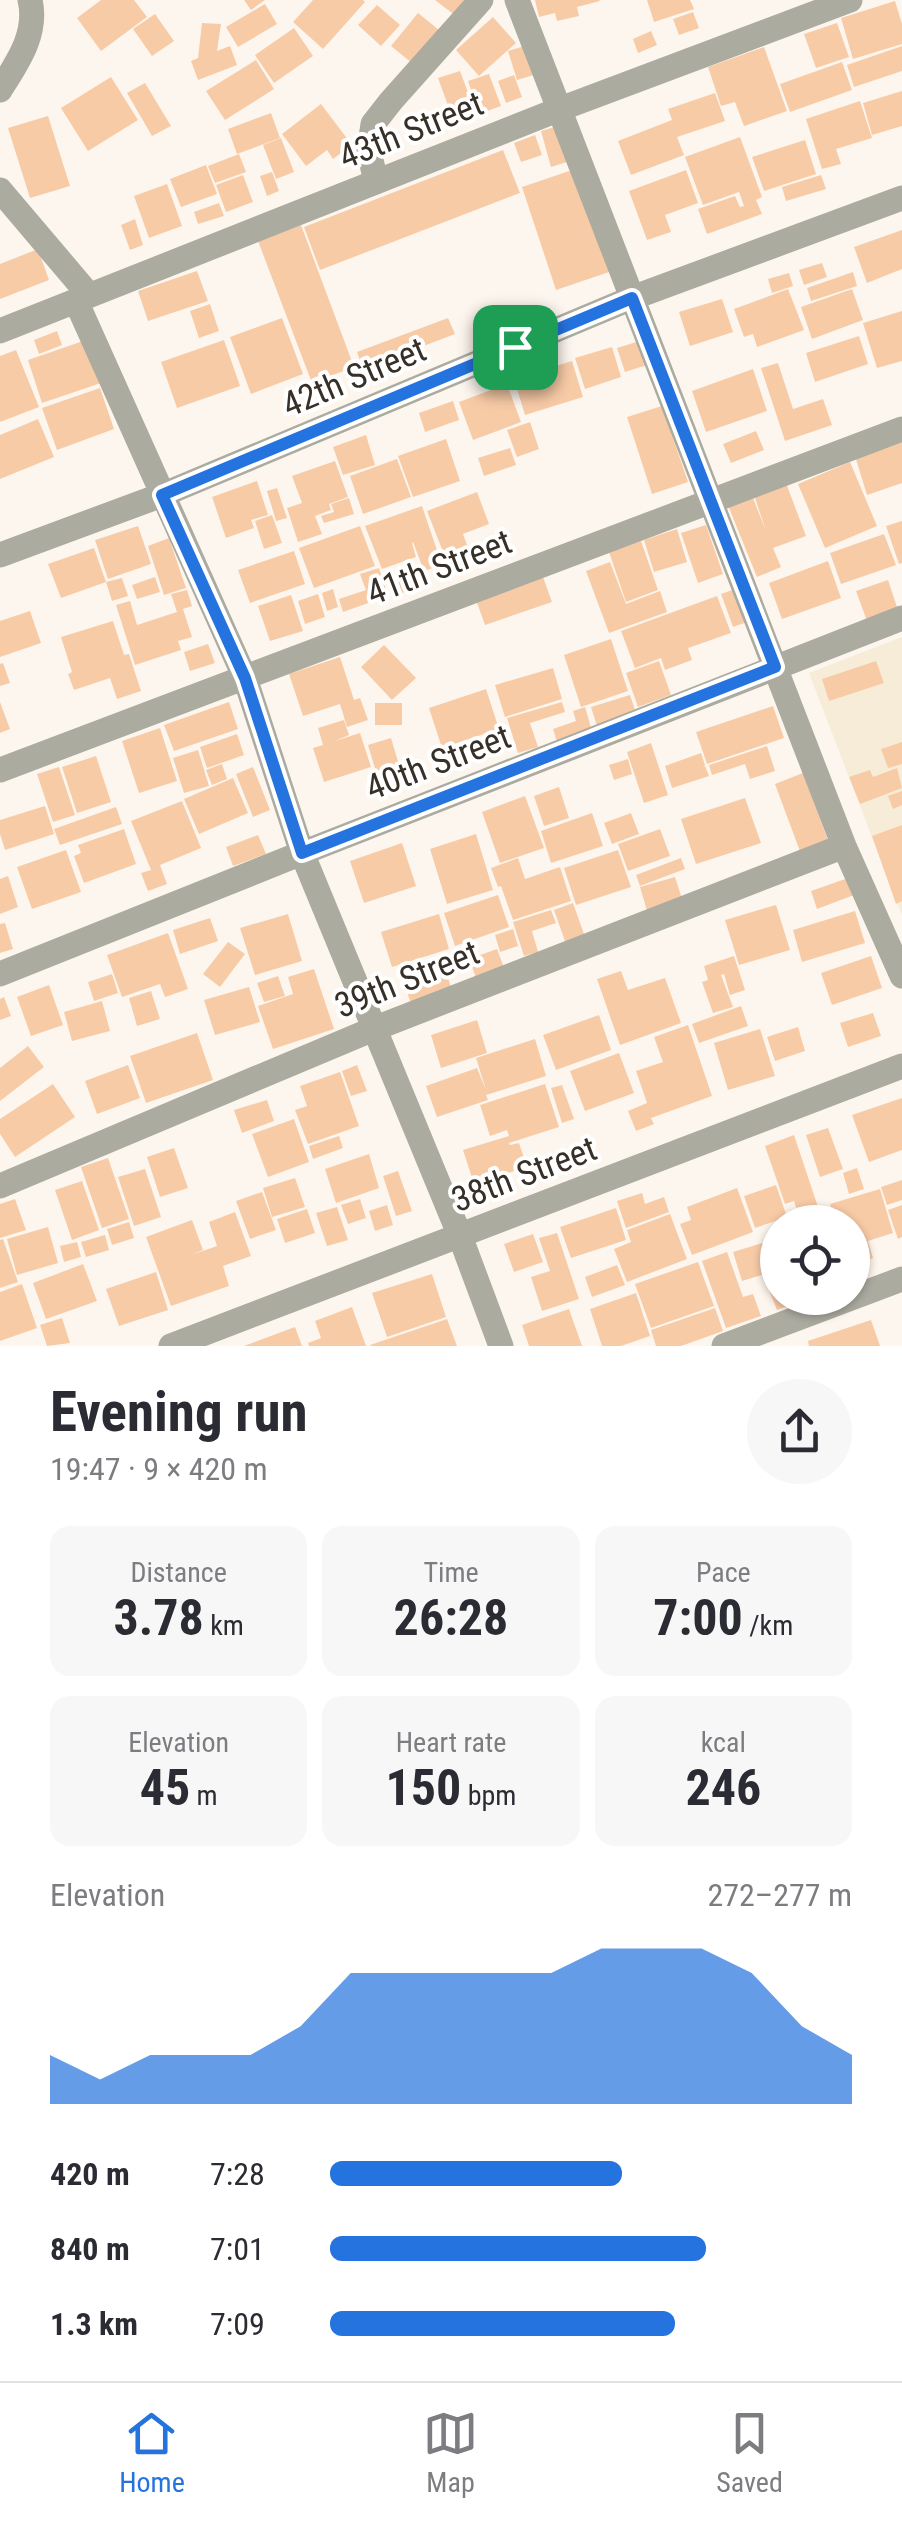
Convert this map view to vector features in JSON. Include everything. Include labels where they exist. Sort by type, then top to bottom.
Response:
[{"type":"street","points":[[0,90],[25,49],[33,14],[30,0]]},
{"type":"street","points":[[376,182],[370,151],[373,124],[481,0]]},
{"type":"street","points":[[517,0],[844,846],[902,976]]},
{"type":"street","name":"43th Street","points":[[0,331],[560,109],[850,0]]},
{"type":"street","points":[[0,190],[82,298],[162,495],[245,678],[302,853],[460,1236],[501,1346]]},
{"type":"street","name":"42th Street","points":[[0,555],[162,495],[632,298],[902,198]]},
{"type":"street","name":"41th Street","points":[[0,770],[902,430]]},
{"type":"street","name":"40th Street","points":[[0,974],[902,618]]},
{"type":"street","name":"39th Street","points":[[0,1186],[376,1028],[844,846]]},
{"type":"street","name":"38th Street","points":[[170,1346],[902,1066]]},
{"type":"street","points":[[724,1346],[902,1279]]},
{"type":"shaded area","points":[[902,637],[902,915],[809,673]]},
{"type":"building","points":[[101,0],[134,0],[147,17],[101,51],[77,18]]},
{"type":"building","points":[[244,0],[265,0],[251,10]]},
{"type":"building","points":[[313,0],[365,2],[323,49],[293,22]]},
{"type":"building","points":[[435,0],[464,0],[470,5],[460,19]]},
{"type":"building","points":[[535,0],[600,1],[577,7],[579,16],[557,21],[555,13],[539,17]]},
{"type":"building","points":[[647,0],[690,0],[694,9],[654,22]]},
{"type":"building","points":[[895,1],[902,24],[902,44],[853,59],[841,18]]},
{"type":"building","points":[[265,4],[277,24],[238,47],[226,27]]},
{"type":"building","points":[[377,5],[400,25],[381,46],[358,25]]},
{"type":"building","points":[[693,12],[699,28],[679,35],[673,19]]},
{"type":"building","points":[[418,13],[444,34],[417,67],[391,46]]},
{"type":"building","points":[[155,14],[174,41],[152,56],[133,29]]},
{"type":"building","points":[[493,17],[516,43],[479,76],[456,50]]},
{"type":"building","points":[[202,23],[221,24],[217,51],[230,46],[237,65],[198,80],[191,61],[198,58]]},
{"type":"building","points":[[837,23],[849,57],[816,68],[804,34]]},
{"type":"building","points":[[294,28],[313,56],[274,83],[255,55]]},
{"type":"building","points":[[651,31],[657,45],[638,53],[633,39]]},
{"type":"building","points":[[528,45],[537,74],[517,80],[508,51]]},
{"type":"building","points":[[902,46],[902,71],[854,87],[847,65]]},
{"type":"building","points":[[764,47],[787,111],[744,126],[735,102],[721,106],[708,67]]},
{"type":"building","points":[[256,60],[274,89],[225,120],[206,91]]},
{"type":"building","points":[[842,62],[852,90],[790,112],[780,84]]},
{"type":"building","points":[[460,71],[476,114],[454,122],[438,78]]},
{"type":"building","points":[[489,74],[501,106],[479,114],[468,81]]},
{"type":"building","points":[[514,75],[522,97],[506,103],[498,81]]},
{"type":"building","points":[[111,77],[138,120],[88,151],[61,108]]},
{"type":"building","points":[[145,83],[171,126],[152,136],[127,93]]},
{"type":"building","points":[[902,91],[902,126],[872,135],[863,103]]},
{"type":"building","points":[[715,93],[725,121],[677,137],[684,155],[631,175],[618,141],[672,120],[668,109]]},
{"type":"building","points":[[860,101],[872,138],[836,149],[841,164],[822,169],[806,119]]},
{"type":"building","points":[[321,104],[352,145],[333,159],[327,150],[306,166],[282,134]]},
{"type":"building","points":[[271,113],[280,138],[237,154],[228,129]]},
{"type":"building","points":[[48,116],[70,186],[30,198],[8,128]]},
{"type":"building","points":[[558,126],[567,162],[551,167],[541,131]]},
{"type":"building","points":[[535,135],[542,155],[521,162],[514,143]]},
{"type":"building","points":[[740,137],[762,197],[756,200],[762,214],[707,234],[698,209],[735,196],[740,207],[744,206],[739,192],[703,205],[685,157]]},
{"type":"building","points":[[281,138],[294,172],[276,179],[263,145]]},
{"type":"building","points":[[805,140],[816,174],[764,191],[752,157]]},
{"type":"building","points":[[503,150],[520,193],[320,270],[304,227]]},
{"type":"building","points":[[239,154],[246,172],[215,183],[208,166]]},
{"type":"building","points":[[206,165],[217,194],[181,207],[170,179]]},
{"type":"building","points":[[581,167],[615,270],[556,290],[522,187]]},
{"type":"building","points":[[686,170],[698,203],[665,215],[671,232],[647,240],[629,191]]},
{"type":"building","points":[[272,172],[279,191],[267,196],[260,176]]},
{"type":"building","points":[[243,175],[253,202],[226,212],[216,185]]},
{"type":"building","points":[[821,175],[826,189],[786,201],[782,187]]},
{"type":"building","points":[[167,184],[182,226],[149,238],[134,196]]},
{"type":"building","points":[[219,203],[224,216],[198,224],[194,212]]},
{"type":"building","points":[[135,219],[143,245],[130,250],[121,225]]},
{"type":"building","points":[[301,225],[354,367],[312,383],[258,241]]},
{"type":"building","points":[[902,230],[902,269],[867,283],[854,247]]},
{"type":"building","points":[[38,249],[49,280],[0,299],[0,264]]},
{"type":"building","points":[[822,263],[827,277],[804,285],[799,270]]},
{"type":"building","points":[[197,271],[208,301],[148,321],[138,291]]},
{"type":"building","points":[[853,272],[857,286],[811,301],[807,288]]},
{"type":"building","points":[[789,273],[793,286],[772,293],[768,279]]},
{"type":"building","points":[[788,289],[804,330],[757,347],[753,334],[744,337],[734,309]]},
{"type":"building","points":[[852,289],[863,320],[812,339],[801,307]]},
{"type":"building","points":[[722,299],[733,332],[690,346],[679,312]]},
{"type":"building","points":[[210,304],[219,331],[199,338],[190,311]]},
{"type":"building","points":[[902,311],[902,361],[877,368],[863,323]]},
{"type":"building","points":[[282,318],[303,374],[251,394],[230,337]]},
{"type":"building","points":[[448,318],[455,334],[363,369],[357,352]]},
{"type":"building","points":[[57,331],[62,345],[39,354],[34,340]]},
{"type":"building","points":[[859,336],[868,364],[815,382],[806,353]]},
{"type":"building","points":[[86,340],[101,383],[42,403],[28,360]]},
{"type":"building","points":[[224,340],[240,386],[177,408],[161,362]]},
{"type":"building","points":[[643,340],[650,364],[625,372],[617,348]]},
{"type":"building","points":[[612,347],[621,377],[585,389],[575,358]]},
{"type":"building","points":[[16,350],[39,407],[0,422],[0,356]]},
{"type":"building","points":[[572,361],[583,397],[525,415],[514,379]]},
{"type":"building","points":[[778,363],[793,409],[823,399],[832,425],[785,441],[761,368]]},
{"type":"building","points":[[753,369],[767,411],[706,432],[692,391]]},
{"type":"building","points":[[507,384],[521,422],[473,440],[459,402]]},
{"type":"building","points":[[100,388],[114,429],[57,450],[42,408]]},
{"type":"building","points":[[453,401],[459,420],[425,432],[419,413]]},
{"type":"building","points":[[662,406],[688,482],[652,494],[627,417]]},
{"type":"building","points":[[38,419],[54,457],[0,479],[0,435]]},
{"type":"building","points":[[530,422],[539,449],[517,457],[507,430]]},
{"type":"building","points":[[756,431],[764,450],[731,463],[723,444]]},
{"type":"building","points":[[366,435],[375,465],[343,475],[333,447]]},
{"type":"building","points":[[446,439],[460,481],[413,497],[398,456]]},
{"type":"building","points":[[902,441],[902,483],[867,495],[855,456]]},
{"type":"building","points":[[510,448],[516,465],[484,476],[478,458]]},
{"type":"building","points":[[397,459],[411,497],[363,514],[350,476]]},
{"type":"building","points":[[335,461],[348,497],[329,504],[331,510],[315,516],[322,534],[298,542],[287,508],[302,503],[292,476]]},
{"type":"building","points":[[850,462],[877,526],[825,548],[798,484]]},
{"type":"building","points":[[257,481],[268,515],[251,520],[254,528],[226,538],[212,497]]},
{"type":"building","points":[[786,483],[806,536],[773,548],[781,567],[757,577],[727,503],[751,493],[766,531],[754,495]]},
{"type":"building","points":[[277,488],[287,518],[276,521],[267,491]]},
{"type":"building","points":[[477,492],[489,524],[463,534],[470,553],[447,562],[427,511]]},
{"type":"building","points":[[349,498],[354,514],[324,523],[321,516],[334,512],[331,504]]},
{"type":"building","points":[[422,506],[442,565],[424,571],[413,542],[416,557],[382,569],[365,526]]},
{"type":"building","points":[[272,515],[282,543],[264,549],[255,521]]},
{"type":"building","points":[[902,521],[902,563],[899,564],[886,526]]},
{"type":"building","points":[[706,525],[723,574],[698,583],[681,533]]},
{"type":"building","points":[[138,526],[151,564],[108,579],[95,540]]},
{"type":"building","points":[[360,526],[375,566],[314,588],[299,548]]},
{"type":"building","points":[[677,529],[687,562],[654,572],[644,540]]},
{"type":"building","points":[[884,534],[896,565],[841,584],[830,553]]},
{"type":"building","points":[[169,538],[186,588],[164,595],[148,546]]},
{"type":"building","points":[[641,541],[658,590],[626,602],[609,552]]},
{"type":"building","points":[[94,548],[106,582],[61,598],[48,564]]},
{"type":"building","points":[[294,551],[305,584],[250,603],[238,570]]},
{"type":"building","points":[[828,561],[841,598],[782,619],[769,583]]},
{"type":"building","points":[[610,562],[626,604],[660,591],[667,612],[609,633],[586,571]]},
{"type":"building","points":[[379,568],[388,596],[343,612],[339,599],[366,590],[360,574]]},
{"type":"building","points":[[422,570],[427,584],[402,593],[397,578]]},
{"type":"building","points":[[155,577],[160,592],[137,599],[132,585]]},
{"type":"building","points":[[543,577],[552,602],[485,625],[476,600]]},
{"type":"building","points":[[122,578],[128,596],[112,601],[106,582]]},
{"type":"building","points":[[888,580],[898,610],[867,621],[856,591]]},
{"type":"building","points":[[333,589],[338,607],[327,611],[322,593]]},
{"type":"building","points":[[735,589],[747,622],[733,627],[721,594]]},
{"type":"building","points":[[187,590],[192,606],[183,609],[192,637],[178,641],[181,650],[135,665],[116,605],[130,601],[137,625],[177,612],[171,594]]},
{"type":"building","points":[[318,594],[325,617],[305,624],[298,601]]},
{"type":"building","points":[[291,595],[303,631],[270,641],[258,606]]},
{"type":"building","points":[[717,596],[731,633],[688,648],[692,660],[665,670],[661,658],[635,668],[621,631]]},
{"type":"building","points":[[30,611],[41,643],[0,657],[0,621]]},
{"type":"building","points":[[113,621],[141,691],[117,699],[110,678],[74,690],[61,637]]},
{"type":"building","points":[[611,639],[628,691],[581,707],[564,655]]},
{"type":"building","points":[[208,644],[215,663],[190,671],[184,652]]},
{"type":"building","points":[[384,645],[416,678],[392,700],[361,667]]},
{"type":"building","points":[[340,657],[354,700],[360,698],[368,720],[347,727],[340,704],[303,716],[289,674]]},
{"type":"building","points":[[659,661],[671,695],[638,707],[626,673]]},
{"type":"building","points":[[876,661],[884,683],[829,701],[822,679]]},
{"type":"building","points":[[3,663],[10,683],[0,686],[0,664]]},
{"type":"building","points":[[553,668],[562,699],[505,717],[495,685]]},
{"type":"building","points":[[486,689],[499,729],[442,748],[429,708]]},
{"type":"building","points":[[630,695],[636,713],[597,726],[591,707]]},
{"type":"building","points":[[0,702],[10,729],[0,733]]},
{"type":"building","points":[[229,702],[238,729],[174,751],[164,725]]},
{"type":"building","points":[[562,702],[565,712],[530,723],[538,747],[518,753],[507,718]]},
{"type":"building","points":[[375,703],[402,703],[402,725],[375,725]]},
{"type":"building","points":[[773,706],[784,738],[707,764],[696,732]]},
{"type":"building","points":[[585,707],[592,731],[557,742],[553,729],[576,721],[573,711]]},
{"type":"building","points":[[344,720],[349,735],[335,741],[360,733],[371,767],[324,782],[313,748],[323,745],[318,728]]},
{"type":"building","points":[[160,728],[177,781],[139,793],[122,741]]},
{"type":"building","points":[[237,734],[244,755],[207,768],[200,747]]},
{"type":"building","points":[[391,738],[403,778],[380,785],[368,745]]},
{"type":"building","points":[[902,742],[902,764],[888,768],[881,749]]},
{"type":"building","points":[[651,743],[668,795],[644,803],[627,752]]},
{"type":"building","points":[[767,746],[775,771],[750,779],[745,764],[712,775],[709,765]]},
{"type":"building","points":[[198,750],[209,786],[184,793],[173,758]]},
{"type":"building","points":[[701,753],[709,776],[672,788],[665,766]]},
{"type":"building","points":[[96,756],[111,802],[77,813],[62,767]]},
{"type":"building","points":[[628,759],[632,774],[614,780],[609,765]]},
{"type":"building","points":[[222,764],[227,779],[212,785],[206,770]]},
{"type":"building","points":[[59,767],[75,815],[53,822],[37,774]]},
{"type":"building","points":[[253,767],[270,810],[253,817],[236,774]]},
{"type":"building","points":[[897,768],[902,788],[860,804],[849,777],[870,770],[873,777]]},
{"type":"building","points":[[803,773],[829,843],[801,854],[775,784]]},
{"type":"building","points":[[233,778],[248,813],[199,834],[184,799]]},
{"type":"building","points":[[559,787],[569,818],[544,826],[534,796]]},
{"type":"building","points":[[902,791],[902,805],[893,809],[888,796]]},
{"type":"building","points":[[525,796],[544,848],[500,863],[482,812]]},
{"type":"building","points":[[745,798],[761,843],[696,864],[681,819]]},
{"type":"building","points":[[182,801],[201,848],[160,865],[167,884],[148,891],[141,873],[151,870],[131,821]]},
{"type":"building","points":[[45,806],[54,834],[5,850],[0,820]]},
{"type":"building","points":[[116,807],[122,824],[60,845],[54,829]]},
{"type":"building","points":[[592,813],[603,846],[551,863],[541,831]]},
{"type":"building","points":[[631,813],[639,834],[612,844],[604,823]]},
{"type":"building","points":[[902,825],[902,901],[896,904],[872,836]]},
{"type":"building","points":[[124,829],[136,864],[84,883],[74,856],[81,853],[78,845]]},
{"type":"building","points":[[660,829],[670,856],[628,871],[618,844]]},
{"type":"building","points":[[476,834],[493,890],[447,904],[430,849]]},
{"type":"building","points":[[258,835],[266,854],[233,866],[226,847]]},
{"type":"building","points":[[402,843],[416,886],[364,903],[350,861]]},
{"type":"building","points":[[66,850],[81,892],[32,909],[17,867]]},
{"type":"building","points":[[618,850],[631,887],[576,905],[564,868]]},
{"type":"building","points":[[518,858],[525,879],[560,867],[571,901],[513,920],[491,868]]},
{"type":"building","points":[[681,858],[685,869],[640,886],[636,875]]},
{"type":"building","points":[[8,876],[18,907],[0,914],[0,879]]},
{"type":"building","points":[[675,877],[683,902],[648,914],[640,887]]},
{"type":"building","points":[[848,878],[854,895],[817,909],[811,891]]},
{"type":"building","points":[[498,895],[509,927],[455,946],[444,913]]},
{"type":"building","points":[[573,903],[585,937],[566,944],[554,910]]},
{"type":"building","points":[[776,905],[790,950],[739,965],[725,920]]},
{"type":"building","points":[[551,910],[556,923],[532,931],[538,952],[524,956],[513,922]]},
{"type":"building","points":[[855,911],[865,943],[802,962],[793,930]]},
{"type":"building","points":[[288,914],[302,961],[255,975],[240,928]]},
{"type":"building","points":[[439,914],[449,949],[392,967],[381,932]]},
{"type":"building","points":[[210,918],[218,941],[180,954],[173,930]]},
{"type":"building","points":[[5,923],[13,949],[0,953],[0,924]]},
{"type":"building","points":[[513,929],[518,946],[500,952],[495,935]]},
{"type":"building","points":[[168,933],[188,989],[165,997],[160,984],[122,997],[107,955]]},
{"type":"building","points":[[228,942],[245,954],[220,987],[203,974]]},
{"type":"building","points":[[497,949],[506,973],[478,983],[469,959]]},
{"type":"building","points":[[734,956],[745,990],[730,995],[724,974],[721,975],[733,1007],[713,1013],[702,982],[708,980],[704,966]]},
{"type":"building","points":[[871,956],[882,988],[832,1005],[821,973]]},
{"type":"building","points":[[444,964],[452,991],[411,1004],[402,976]]},
{"type":"building","points":[[314,969],[334,1029],[273,1049],[258,1006],[293,994],[288,977]]},
{"type":"building","points":[[621,971],[628,990],[665,978],[681,1023],[620,1045],[597,979]]},
{"type":"building","points":[[112,974],[118,993],[94,1001],[88,982]]},
{"type":"building","points":[[278,976],[285,996],[264,1002],[257,983]]},
{"type":"building","points":[[49,985],[63,1025],[31,1036],[17,997]]},
{"type":"building","points":[[249,987],[260,1022],[215,1035],[204,1000]]},
{"type":"building","points":[[151,991],[160,1019],[137,1026],[129,998]]},
{"type":"building","points":[[4,997],[11,1016],[0,1020],[0,999]]},
{"type":"building","points":[[102,1001],[110,1031],[72,1041],[64,1012]]},
{"type":"building","points":[[741,1006],[748,1026],[699,1043],[692,1024]]},
{"type":"building","points":[[873,1013],[881,1036],[848,1047],[840,1023]]},
{"type":"building","points":[[599,1015],[611,1050],[556,1070],[543,1035]]},
{"type":"building","points":[[477,1020],[487,1053],[441,1068],[431,1035]]},
{"type":"building","points":[[688,1025],[712,1096],[651,1118],[654,1124],[636,1131],[628,1111],[647,1103],[636,1071],[663,1062],[654,1037]]},
{"type":"building","points":[[798,1027],[805,1051],[775,1061],[767,1037]]},
{"type":"building","points":[[760,1029],[775,1076],[728,1090],[714,1043]]},
{"type":"building","points":[[197,1033],[213,1080],[146,1103],[130,1056]]},
{"type":"building","points":[[535,1039],[546,1076],[486,1095],[488,1100],[437,1117],[426,1086],[477,1068],[486,1090],[476,1058]]},
{"type":"building","points":[[28,1046],[44,1067],[0,1101],[0,1068]]},
{"type":"building","points":[[619,1053],[634,1093],[585,1111],[570,1071]]},
{"type":"building","points":[[128,1065],[140,1098],[97,1114],[85,1081]]},
{"type":"building","points":[[357,1065],[367,1091],[351,1096],[342,1071]]},
{"type":"building","points":[[340,1072],[359,1126],[308,1144],[295,1110],[307,1106],[300,1086]]},
{"type":"building","points":[[53,1084],[75,1117],[15,1157],[0,1134],[0,1119]]},
{"type":"building","points":[[545,1084],[559,1127],[509,1143],[519,1143],[527,1167],[474,1184],[463,1150],[509,1136],[507,1130],[490,1136],[480,1105]]},
{"type":"building","points":[[562,1085],[574,1119],[562,1123],[551,1088]]},
{"type":"building","points":[[902,1098],[902,1150],[869,1162],[852,1115]]},
{"type":"building","points":[[267,1100],[274,1121],[242,1133],[234,1110]]},
{"type":"building","points":[[294,1119],[309,1162],[268,1177],[252,1134]]},
{"type":"building","points":[[828,1128],[843,1169],[820,1177],[806,1135]]},
{"type":"building","points":[[794,1135],[817,1205],[795,1205],[794,1201],[785,1204],[765,1146]]},
{"type":"building","points":[[339,1136],[343,1148],[313,1159],[309,1146]]},
{"type":"building","points":[[174,1148],[188,1188],[160,1197],[147,1157]]},
{"type":"building","points":[[369,1154],[379,1188],[336,1203],[325,1169]]},
{"type":"building","points":[[108,1158],[129,1219],[102,1228],[81,1167]]},
{"type":"building","points":[[857,1168],[864,1189],[849,1194],[843,1173]]},
{"type":"building","points":[[145,1169],[161,1217],[134,1226],[118,1177]]},
{"type":"building","points":[[398,1171],[412,1211],[396,1216],[383,1176]]},
{"type":"building","points":[[295,1178],[305,1207],[272,1217],[263,1188]]},
{"type":"building","points":[[902,1180],[902,1200],[887,1205],[881,1187]]},
{"type":"building","points":[[82,1181],[99,1230],[72,1240],[55,1190]]},
{"type":"building","points":[[776,1185],[783,1205],[760,1205],[760,1226],[755,1228],[744,1196]]},
{"type":"building","points":[[737,1188],[753,1232],[692,1255],[680,1224],[691,1220],[687,1207]]},
{"type":"building","points":[[880,1189],[893,1233],[870,1240],[870,1205],[830,1204]]},
{"type":"building","points":[[262,1192],[276,1230],[250,1239],[236,1201]]},
{"type":"building","points":[[642,1193],[645,1204],[664,1197],[669,1212],[626,1228],[617,1201]]},
{"type":"building","points":[[15,1199],[26,1230],[0,1238],[0,1204]]},
{"type":"building","points":[[360,1199],[366,1218],[348,1224],[341,1205]]},
{"type":"building","points":[[387,1205],[393,1225],[375,1231],[369,1211]]},
{"type":"building","points":[[902,1205],[902,1237],[898,1239],[888,1210]]},
{"type":"building","points":[[337,1207],[348,1240],[327,1246],[316,1213]]},
{"type":"building","points":[[616,1208],[626,1240],[571,1258],[560,1227]]},
{"type":"building","points":[[307,1209],[315,1233],[285,1243],[277,1219]]},
{"type":"building","points":[[235,1212],[251,1256],[223,1266],[229,1286],[171,1306],[146,1237],[192,1220],[203,1250],[191,1255],[217,1246],[209,1222]]},
{"type":"building","points":[[670,1214],[687,1259],[627,1282],[614,1249],[631,1242],[627,1230]]},
{"type":"building","points":[[129,1222],[134,1238],[112,1245],[107,1229]]},
{"type":"building","points":[[48,1227],[58,1263],[17,1275],[7,1239]]},
{"type":"building","points":[[557,1233],[579,1299],[542,1311],[531,1277],[550,1271],[539,1238]]},
{"type":"building","points":[[533,1234],[543,1262],[514,1272],[504,1244]]},
{"type":"building","points":[[105,1235],[109,1250],[86,1257],[81,1242]]},
{"type":"building","points":[[3,1239],[18,1282],[0,1288],[0,1240]]},
{"type":"building","points":[[77,1242],[81,1257],[64,1262],[60,1246]]},
{"type":"building","points":[[760,1244],[760,1276],[742,1281],[733,1252]]},
{"type":"building","points":[[727,1252],[743,1297],[753,1294],[761,1316],[726,1328],[702,1261]]},
{"type":"building","points":[[698,1262],[714,1306],[651,1328],[635,1284]]},
{"type":"building","points":[[83,1264],[97,1301],[46,1319],[33,1283]]},
{"type":"building","points":[[617,1265],[625,1285],[592,1297],[585,1277]]},
{"type":"building","points":[[156,1272],[168,1310],[119,1326],[106,1289]]},
{"type":"building","points":[[432,1274],[446,1317],[387,1337],[372,1293]]},
{"type":"building","points":[[22,1284],[37,1328],[0,1341],[0,1292]]},
{"type":"building","points":[[636,1293],[650,1336],[621,1346],[602,1346],[590,1309]]},
{"type":"building","points":[[352,1307],[366,1346],[309,1346],[308,1343],[321,1338],[315,1321]]},
{"type":"building","points":[[715,1308],[723,1331],[681,1346],[656,1346],[651,1330]]},
{"type":"building","points":[[569,1309],[582,1346],[529,1346],[522,1325]]},
{"type":"building","points":[[62,1318],[70,1343],[47,1346],[40,1325]]},
{"type":"building","points":[[447,1319],[457,1346],[370,1345]]},
{"type":"building","points":[[871,1320],[880,1346],[809,1346],[808,1341]]},
{"type":"building","points":[[295,1327],[302,1346],[244,1346]]},
{"type":"route","points":[[632,298],[775,667],[302,853],[245,678],[162,495],[515,347],[632,298]]}]
